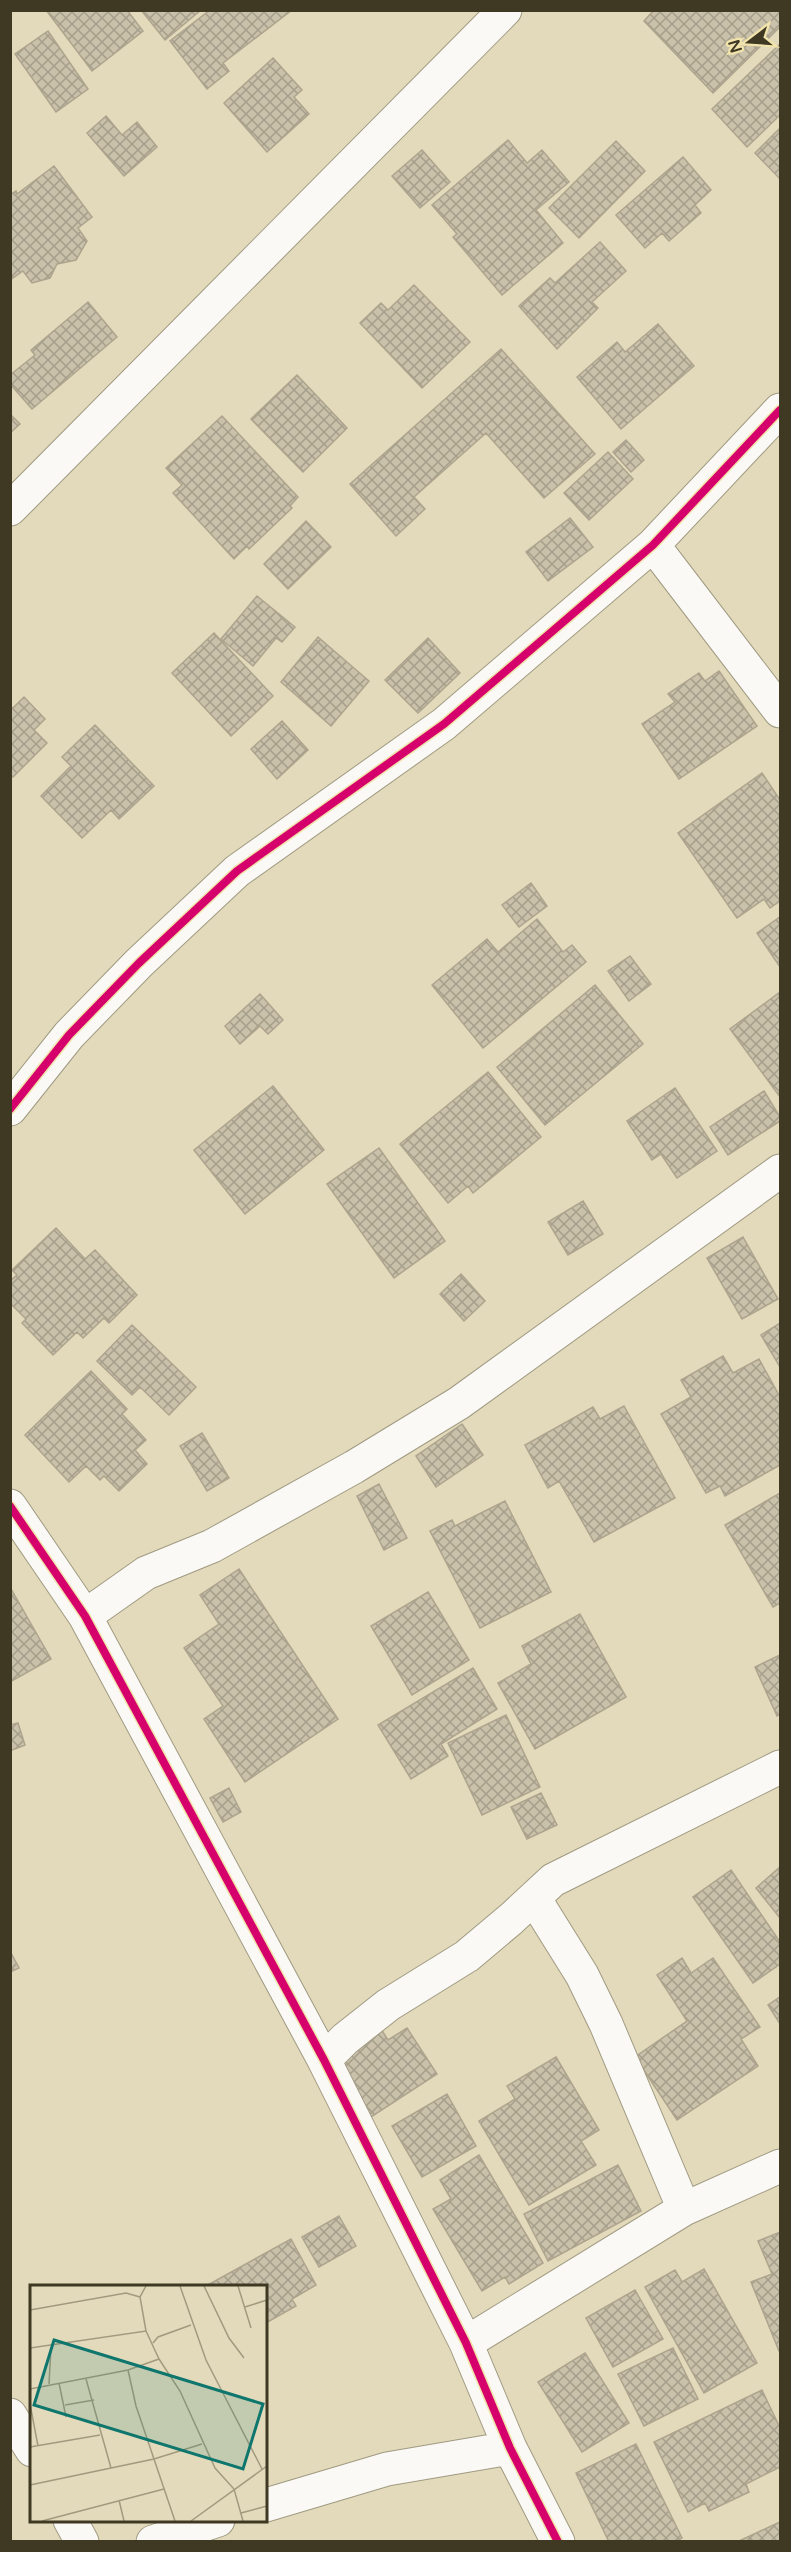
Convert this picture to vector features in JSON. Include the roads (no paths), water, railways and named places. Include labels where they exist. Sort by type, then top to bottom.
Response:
[{"type":"street","points":[[10,509],[505,10]]},
{"type":"street","points":[[10,1109],[69,1035],[139,963],[237,871],[345,792],[444,724],[653,545],[780,410]]},
{"type":"street","points":[[653,545],[780,711]]},
{"type":"street","points":[[85,1616],[146,1574],[222,1541],[354,1467],[459,1403],[780,1171]]},
{"type":"street","points":[[10,1506],[85,1616],[324,2060],[466,2343],[510,2448],[558,2541]]},
{"type":"street","points":[[324,2060],[345,2039],[388,2005],[467,1956],[553,1880],[780,1767]]},
{"type":"street","points":[[534,1898],[582,1975],[602,2014],[684,2209]]},
{"type":"street","points":[[466,2343],[684,2209],[780,2166]]},
{"type":"street","points":[[10,2415],[30,2447]]},
{"type":"street","points":[[267,2505],[387,2469],[510,2448]]},
{"type":"street","points":[[71,2522],[82,2541]]},
{"type":"street","points":[[153,2541],[212,2522]]}]
